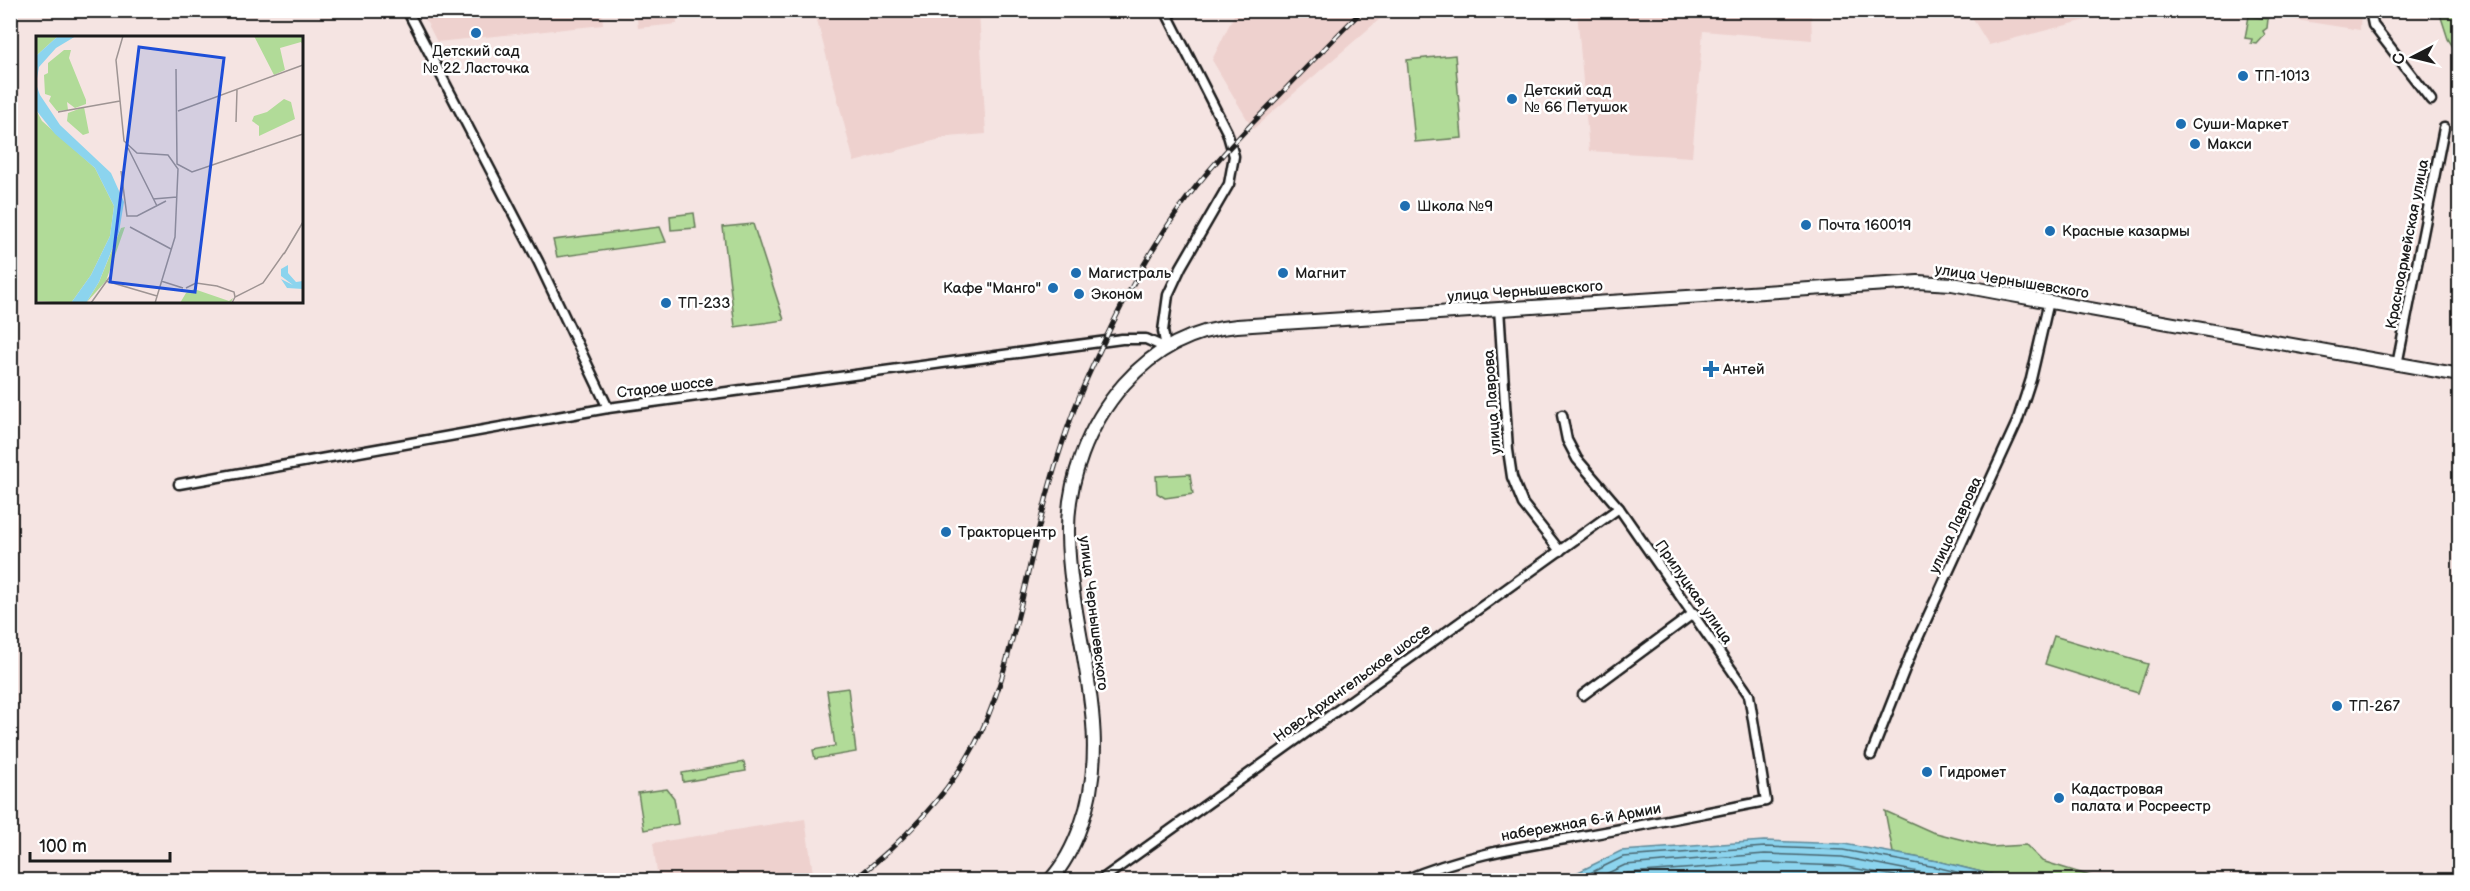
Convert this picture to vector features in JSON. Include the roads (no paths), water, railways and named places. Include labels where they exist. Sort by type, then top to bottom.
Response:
[{"type":"main road","name":"улица Чернышевского","points":[[1056,879],[1074,844],[1085,815],[1095,765],[1092,714],[1070,567],[1068,532],[1071,497],[1082,456],[1101,415],[1137,370],[1166,348],[1187,336],[1222,327],[1918,282],[1952,284],[2460,375]]},
{"type":"street","name":"Старое шоссе","points":[[408,10],[538,261],[608,408],[1122,339],[1146,339],[1166,348]]},
{"type":"street","points":[[1165,10],[1227,132],[1234,156],[1234,170],[1229,184],[1181,267],[1168,295],[1163,331],[1166,348]]},
{"type":"street","points":[[2370,10],[2373,25],[2431,100]]},
{"type":"street","name":"Красноармейская улица","points":[[2397,364],[2444,128]]},
{"type":"street","name":"улица Лаврова","points":[[1871,755],[1912,651],[2017,423],[2031,379],[2049,302]]},
{"type":"street","name":"улица Лаврова","points":[[1499,308],[1508,450],[1512,477],[1523,504],[1560,551]]},
{"type":"street","points":[[179,484],[608,408]]},
{"type":"street","name":"Прилуцкая улица","points":[[1562,415],[1567,440],[1577,459],[1619,508],[1749,695],[1766,801]]},
{"type":"street","name":"Ново-Архангельское шоссе","points":[[1101,880],[1619,508]]},
{"type":"street","points":[[1583,695],[1694,613]]},
{"type":"street","name":"набережная 6-й Армии","points":[[1405,880],[1434,868],[1488,852],[1695,816],[1766,801]]},
{"type":"water","points":[[1764,841],[1844,844],[1937,861],[2014,880],[1562,880],[1621,851]]},
{"type":"railway","points":[[854,880],[905,835],[936,802],[974,746],[990,712],[1007,658],[1048,493],[1073,411],[1138,274],[1177,212],[1212,167],[1363,10]]},
{"type":"place","name":"Детский сад № 22 Ласточка","points":[[476,33]]},
{"type":"place","name":"ТП-1013","points":[[2243,76]]},
{"type":"place","name":"Детский сад № 66 Петушок","points":[[1512,99]]},
{"type":"place","name":"Суши-Маркет","points":[[2181,124]]},
{"type":"place","name":"Макси","points":[[2195,144]]},
{"type":"place","name":"Школа №9","points":[[1405,206]]},
{"type":"place","name":"Почта 160019","points":[[1806,225]]},
{"type":"place","name":"Красные казармы","points":[[2050,231]]},
{"type":"place","name":"Магистраль","points":[[1076,273]]},
{"type":"place","name":"Магнит","points":[[1283,273]]},
{"type":"place","name":"Кафе \"Манго\"","points":[[1053,288]]},
{"type":"place","name":"Эконом","points":[[1079,294]]},
{"type":"place","name":"ТП-233","points":[[666,303]]},
{"type":"place","name":"Антей","points":[[1711,369]]},
{"type":"place","name":"Тракторцентр","points":[[946,532]]},
{"type":"place","name":"ТП-267","points":[[2337,706]]},
{"type":"place","name":"Гидромет","points":[[1927,772]]},
{"type":"place","name":"Кадастровая палата и Росреестр","points":[[2059,798]]}]
